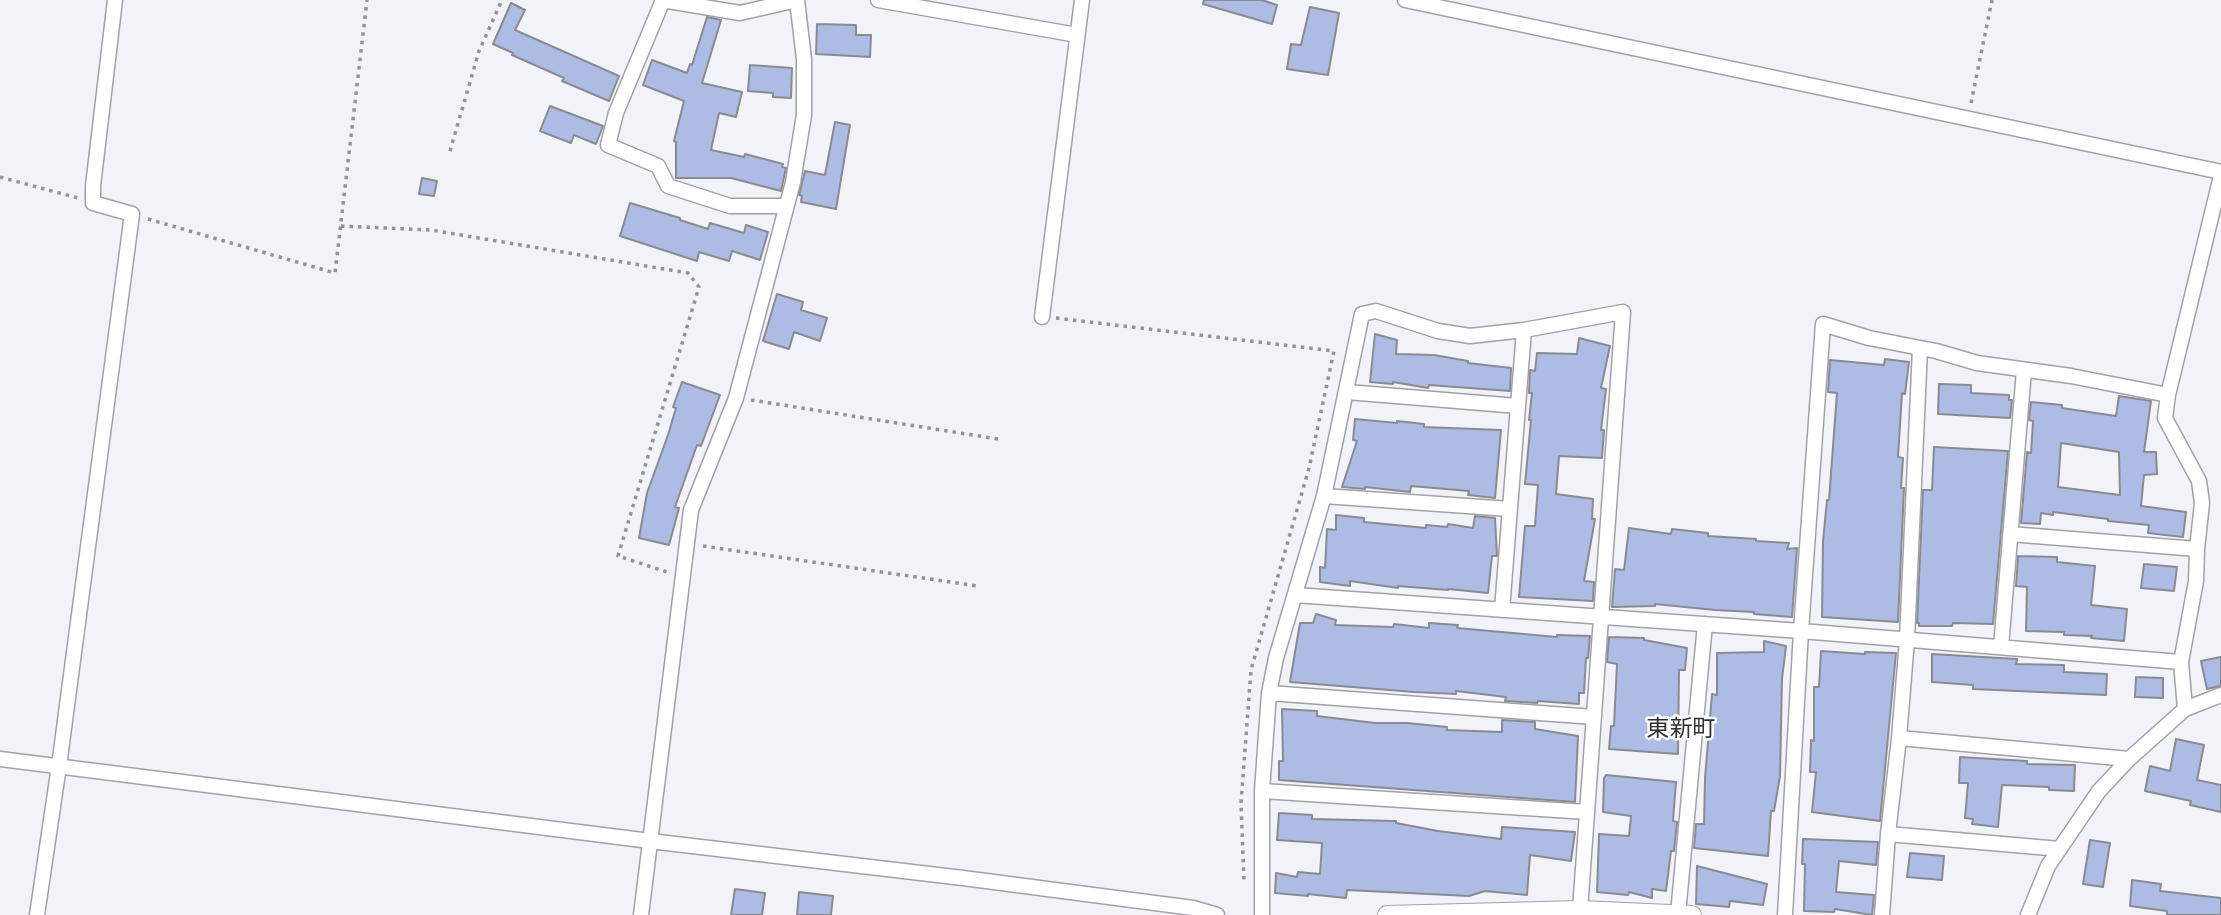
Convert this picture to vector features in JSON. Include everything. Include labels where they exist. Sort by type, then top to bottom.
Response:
[{"type":"street","points":[[37,915],[132,214],[93,203],[115,0]]},
{"type":"street","points":[[641,915],[691,510],[736,398],[793,182],[804,115],[804,59],[797,0],[740,13],[663,0],[616,113],[608,145],[658,166],[668,186],[730,206],[786,206]]},
{"type":"street","points":[[878,0],[1077,35]]},
{"type":"street","points":[[1042,317],[1082,0]]},
{"type":"street","points":[[1405,0],[2221,174],[2168,395],[2165,418],[2199,481],[2202,503],[2196,581],[2181,662],[2185,709]]},
{"type":"street","points":[[1262,915],[1262,791],[1269,693],[1276,658],[1324,496],[1362,314],[1376,312],[1438,331],[1470,336],[1524,330],[1623,312],[1580,910]]},
{"type":"street","points":[[1785,915],[1801,631],[1823,324],[1869,338],[1977,363],[2071,376],[2168,395]]},
{"type":"street","points":[[1502,610],[1524,330]]},
{"type":"street","points":[[1882,915],[1907,640],[1920,348]]},
{"type":"street","points":[[2001,648],[2024,370]]},
{"type":"street","points":[[1347,392],[1518,406]]},
{"type":"street","points":[[1324,496],[1510,509]]},
{"type":"street","points":[[2010,534],[2197,549]]},
{"type":"street","points":[[1295,595],[1801,631],[2181,662]]},
{"type":"street","points":[[1387,915],[1580,910],[1687,915],[1705,624]]},
{"type":"street","points":[[1269,693],[1594,716]]},
{"type":"street","points":[[2028,915],[2048,866],[2099,791],[2129,759],[2185,709],[2221,695]]},
{"type":"street","points":[[1899,737],[2129,759]]},
{"type":"street","points":[[0,759],[990,881],[1193,908],[1217,915]]},
{"type":"street","points":[[1262,791],[1587,812]]},
{"type":"street","points":[[1888,834],[2060,849]]},
{"type":"path","points":[[132,214],[335,273],[367,0]]},
{"type":"path","points":[[450,151],[479,51],[502,0]]},
{"type":"path","points":[[1968,119],[1992,0]]},
{"type":"path","points":[[0,177],[93,203]]},
{"type":"path","points":[[341,226],[431,230],[688,273],[699,286],[618,556],[682,576]]},
{"type":"path","points":[[1042,317],[1334,351],[1309,468],[1251,670],[1241,803],[1244,887]]},
{"type":"path","points":[[736,398],[998,439]]},
{"type":"path","points":[[687,544],[978,586]]},
{"type":"building","points":[[1204,0],[1262,0],[1277,5],[1272,24],[1203,4]]},
{"type":"building","points":[[511,3],[525,10],[515,30],[619,76],[609,101],[562,81],[564,78],[493,44]]},
{"type":"building","points":[[1310,7],[1339,13],[1328,75],[1287,69],[1291,44],[1301,45]]},
{"type":"building","points":[[707,17],[721,20],[702,83],[742,92],[736,117],[719,113],[711,150],[744,157],[745,154],[783,164],[782,167],[786,168],[781,191],[731,178],[676,178],[674,141],[684,101],[643,85],[652,60],[687,73]]},
{"type":"building","points":[[817,24],[856,25],[856,35],[871,35],[870,57],[816,54]]},
{"type":"building","points":[[750,65],[792,68],[791,98],[748,91]]},
{"type":"building","points":[[550,106],[603,126],[596,144],[574,135],[571,143],[540,131]]},
{"type":"building","points":[[835,122],[850,125],[836,209],[801,202],[802,196],[799,195],[805,171],[825,175]]},
{"type":"building","points":[[422,178],[437,181],[434,196],[419,194]]},
{"type":"building","points":[[630,203],[708,229],[710,223],[744,233],[746,225],[768,232],[760,260],[732,251],[729,261],[699,252],[697,261],[620,236]]},
{"type":"building","points":[[777,294],[803,302],[801,310],[827,318],[820,341],[794,332],[789,349],[763,341]]},
{"type":"building","points":[[1375,334],[1397,340],[1396,354],[1434,355],[1468,363],[1511,368],[1510,391],[1429,385],[1428,388],[1393,382],[1370,382]]},
{"type":"building","points":[[1579,338],[1610,346],[1601,388],[1606,389],[1601,430],[1604,430],[1602,458],[1559,456],[1556,494],[1593,499],[1592,519],[1595,519],[1584,581],[1594,582],[1593,601],[1519,597],[1525,526],[1535,526],[1538,485],[1525,484],[1531,420],[1530,370],[1535,371],[1537,353],[1577,354]]},
{"type":"building","points":[[1885,359],[1909,362],[1905,394],[1902,393],[1898,457],[1903,458],[1901,488],[1904,488],[1898,622],[1822,617],[1823,541],[1829,500],[1837,393],[1828,392],[1830,360],[1884,365]]},
{"type":"building","points":[[682,382],[720,395],[701,446],[697,445],[675,507],[679,508],[669,545],[639,538],[647,493],[668,435],[676,408],[673,407]]},
{"type":"building","points":[[1939,384],[1971,385],[1971,393],[2009,395],[2009,400],[2012,400],[2010,418],[1938,414]]},
{"type":"building","points":[[2119,396],[2151,401],[2144,452],[2156,452],[2157,474],[2144,475],[2141,506],[2186,512],[2183,537],[2148,533],[2149,525],[2053,512],[2053,515],[2041,513],[2040,524],[2021,523],[2027,452],[2031,453],[2031,402],[2116,416]],"holes":[[[2061,443],[2119,452],[2120,495],[2058,487]]]},
{"type":"building","points":[[1355,419],[1424,424],[1424,427],[1501,430],[1495,498],[1468,495],[1469,491],[1411,486],[1410,492],[1342,487],[1357,441],[1353,440]]},
{"type":"building","points":[[1934,447],[2008,451],[1993,624],[1919,626],[1917,623],[1923,490],[1932,490]]},
{"type":"building","points":[[1336,515],[1364,518],[1364,522],[1426,528],[1426,525],[1447,527],[1448,524],[1473,528],[1475,516],[1495,518],[1497,556],[1492,556],[1488,593],[1398,588],[1350,581],[1350,586],[1320,582],[1320,567],[1325,568],[1327,529],[1336,530]]},
{"type":"building","points":[[1629,528],[1671,534],[1672,529],[1708,533],[1708,536],[1789,543],[1787,549],[1797,548],[1792,617],[1655,604],[1612,607],[1615,569],[1624,570]]},
{"type":"building","points":[[2018,556],[2057,557],[2057,562],[2095,566],[2091,605],[2127,609],[2124,641],[2064,635],[2064,632],[2026,631],[2027,587],[2016,586]]},
{"type":"building","points":[[2144,564],[2177,567],[2174,591],[2141,588]]},
{"type":"building","points":[[1316,614],[1336,620],[1335,625],[1393,627],[1394,624],[1429,628],[1429,623],[1557,637],[1590,636],[1584,693],[1579,693],[1579,704],[1537,703],[1505,701],[1506,697],[1456,691],[1456,694],[1414,692],[1290,682],[1300,623],[1313,623]]},
{"type":"building","points":[[1609,637],[1644,638],[1687,648],[1685,670],[1679,670],[1678,754],[1609,749],[1611,726],[1614,726],[1617,664],[1607,662]]},
{"type":"building","points":[[1764,641],[1786,646],[1782,679],[1780,776],[1774,811],[1771,811],[1768,856],[1694,848],[1696,824],[1704,824],[1712,694],[1717,695],[1717,653],[1764,652]]},
{"type":"building","points":[[1821,651],[1896,653],[1880,821],[1812,812],[1816,772],[1810,772],[1811,740],[1814,741],[1814,687],[1819,687]]},
{"type":"building","points":[[1932,654],[2017,659],[2016,664],[2064,665],[2064,672],[2107,674],[2106,695],[1973,689],[1973,685],[1932,682]]},
{"type":"building","points":[[2221,657],[2221,686],[2207,689],[2201,661]]},
{"type":"building","points":[[2136,677],[2163,678],[2163,698],[2135,697]]},
{"type":"building","points":[[1282,709],[1317,711],[1317,716],[1375,723],[1447,727],[1447,730],[1502,732],[1502,720],[1535,722],[1535,729],[1578,736],[1575,802],[1279,780],[1279,761],[1283,761]]},
{"type":"building","points":[[2176,739],[2204,745],[2197,780],[2221,785],[2221,812],[2190,805],[2191,801],[2145,791],[2150,766],[2170,771]]},
{"type":"building","points":[[1960,757],[2027,761],[2027,764],[2075,765],[2074,791],[2002,785],[1998,827],[1972,824],[1973,819],[1965,818],[1968,783],[1959,783]]},
{"type":"building","points":[[1606,775],[1676,782],[1673,821],[1677,822],[1666,891],[1652,889],[1652,898],[1629,892],[1628,895],[1597,892],[1599,834],[1629,836],[1631,816],[1603,812]]},
{"type":"building","points":[[1279,813],[1312,815],[1312,819],[1396,821],[1438,831],[1501,839],[1502,827],[1575,832],[1571,861],[1530,855],[1527,895],[1485,891],[1469,896],[1347,890],[1346,898],[1308,896],[1275,893],[1276,873],[1297,877],[1298,872],[1320,874],[1322,843],[1277,840]]},
{"type":"building","points":[[1803,839],[1878,842],[1876,865],[1839,861],[1836,892],[1874,895],[1872,915],[1835,909],[1834,912],[1804,911]]},
{"type":"building","points":[[2090,840],[2110,843],[2103,887],[2083,884]]},
{"type":"building","points":[[1910,853],[1944,856],[1942,880],[1907,877]]},
{"type":"building","points":[[1697,866],[1767,884],[1763,905],[1730,901],[1729,907],[1696,904]]},
{"type":"building","points":[[2132,880],[2161,884],[2160,891],[2221,898],[2221,915],[2167,915],[2167,911],[2130,906]]},
{"type":"building","points":[[735,889],[765,893],[762,915],[731,915]]},
{"type":"building","points":[[799,892],[833,896],[831,915],[797,915]]},
{"type":"district","name":"東新町","points":[[1681,731]]}]
